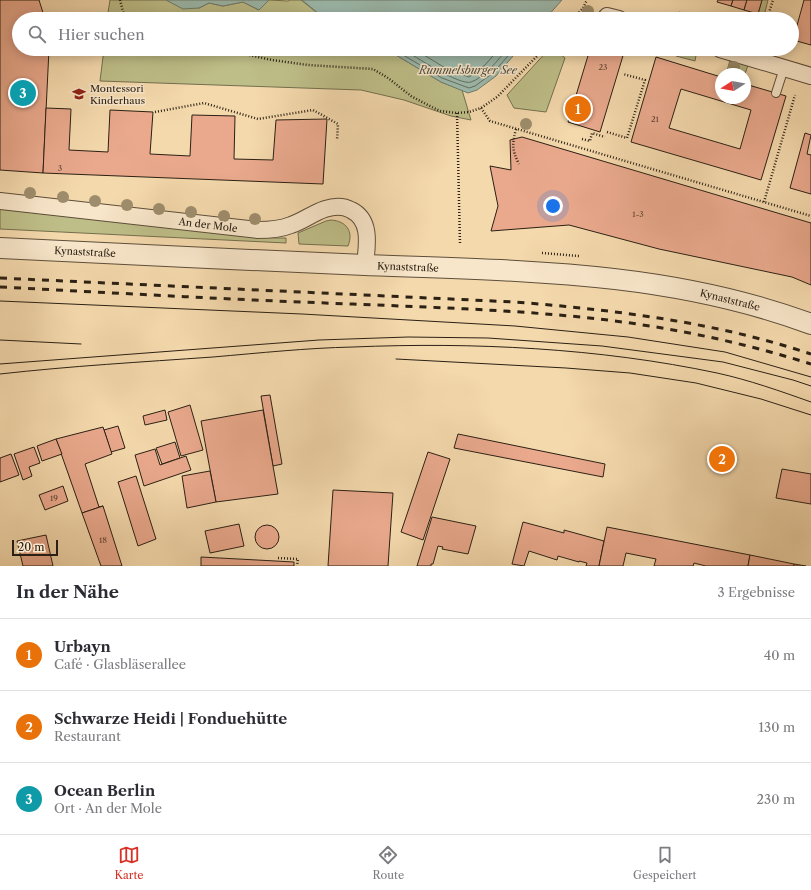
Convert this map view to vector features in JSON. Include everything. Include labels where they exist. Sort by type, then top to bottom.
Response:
[{"type":"street","points":[[744,56],[811,76]]},
{"type":"street","name":"An der Mole","points":[[0,201],[258,230],[285,227],[323,210],[333,207],[345,207],[353,210],[360,216],[365,225],[367,234],[365,265]]},
{"type":"street","name":"Kynaststraße","points":[[0,248],[552,273],[638,281],[666,285],[738,301],[775,311],[811,324]]},
{"type":"lane","points":[[776,93],[784,68]]},
{"type":"path","points":[[120,0],[123,12]]},
{"type":"path","points":[[579,12],[587,0]]},
{"type":"path","points":[[769,12],[773,0]]},
{"type":"path","points":[[254,56],[308,65],[373,69],[388,78],[411,96],[424,103],[440,111],[457,113],[469,112],[481,108],[497,97],[537,56]]},
{"type":"path","points":[[607,132],[627,138],[645,80],[624,74]]},
{"type":"path","points":[[764,202],[795,95]]},
{"type":"path","points":[[155,112],[204,103],[258,119],[313,110],[338,124],[337,140]]},
{"type":"path","points":[[481,108],[490,121],[811,216]]},
{"type":"path","points":[[457,113],[460,244]]},
{"type":"path","points":[[516,129],[513,140],[513,152],[519,164]]},
{"type":"path","points":[[582,139],[590,141],[592,133],[605,137]]},
{"type":"path","points":[[278,558],[298,559],[297,566]]},
{"type":"green space","points":[[110,0],[166,0],[199,8],[209,3],[223,6],[243,2],[259,10],[269,0],[301,0],[316,12],[108,12]]},
{"type":"green space","points":[[762,0],[768,0],[765,12],[759,12]]},
{"type":"green space","points":[[103,56],[398,56],[441,82],[462,90],[471,120],[451,116],[404,100],[361,90],[100,81]]},
{"type":"green space","points":[[543,56],[563,56],[565,58],[546,112],[514,108],[507,95]]},
{"type":"green space","points":[[676,56],[696,56],[695,61]]},
{"type":"green space","points":[[730,60],[748,65],[747,68],[728,68]]},
{"type":"green space","points":[[0,209],[264,238],[286,238],[286,243],[0,229]]},
{"type":"green space","points":[[331,220],[341,222],[349,231],[350,241],[348,246],[299,244],[298,233]]},
{"type":"water","points":[[166,0],[269,0],[259,10],[243,2],[223,6],[209,3],[199,8],[183,9]]},
{"type":"water","points":[[302,0],[562,0],[551,12],[317,12]]},
{"type":"water","name":"Rummelsburger See","points":[[398,56],[513,56],[496,76],[477,90],[468,93],[441,82]]},
{"type":"building","points":[[0,0],[39,0],[43,12],[12,12],[12,56],[49,56],[43,173],[0,170]]},
{"type":"building","points":[[718,0],[733,0],[731,6],[717,2]]},
{"type":"building","points":[[733,0],[747,0],[744,10],[731,6]]},
{"type":"building","points":[[747,0],[762,0],[759,12],[744,10]]},
{"type":"building","points":[[804,0],[811,0],[811,45],[799,42],[799,18]]},
{"type":"building","points":[[588,56],[623,56],[600,132],[568,122]]},
{"type":"building","points":[[656,57],[715,75],[715,99],[681,89],[669,128],[740,149],[751,110],[731,104],[751,104],[751,86],[786,96],[761,180],[631,142]]},
{"type":"building","points":[[46,108],[71,109],[69,150],[108,152],[110,110],[153,112],[150,154],[190,156],[192,115],[235,116],[234,159],[273,160],[276,120],[327,119],[323,184],[43,173]]},
{"type":"building","points":[[805,133],[811,135],[807,154],[811,155],[811,194],[790,188]]},
{"type":"building","points":[[522,137],[811,223],[811,285],[792,277],[659,249],[569,225],[491,231],[498,206],[490,166],[511,170],[510,140]]},
{"type":"building","points":[[270,395],[282,464],[273,466],[261,396]]},
{"type":"building","points":[[190,405],[203,450],[181,456],[168,412]]},
{"type":"building","points":[[165,410],[167,420],[145,425],[143,416]]},
{"type":"building","points":[[263,410],[278,494],[216,502],[201,421]]},
{"type":"building","points":[[118,426],[125,448],[111,452],[104,430]]},
{"type":"building","points":[[103,427],[112,454],[85,464],[99,507],[103,506],[82,513],[56,439]]},
{"type":"building","points":[[458,434],[605,464],[603,477],[454,448]]},
{"type":"building","points":[[56,439],[62,454],[42,461],[37,446]]},
{"type":"building","points":[[175,442],[180,458],[162,464],[156,448]]},
{"type":"building","points":[[34,447],[40,463],[29,467],[32,476],[23,480],[14,454]]},
{"type":"building","points":[[155,449],[160,465],[186,456],[191,470],[144,486],[135,455]]},
{"type":"building","points":[[428,452],[450,459],[423,540],[401,532]]},
{"type":"building","points":[[11,454],[19,475],[0,482],[0,458]]},
{"type":"building","points":[[782,469],[811,474],[811,504],[776,498]]},
{"type":"building","points":[[210,471],[216,502],[187,508],[182,476]]},
{"type":"building","points":[[136,476],[156,539],[138,546],[118,482]]},
{"type":"building","points":[[63,486],[68,501],[45,510],[39,495]]},
{"type":"building","points":[[333,490],[393,493],[388,566],[328,566]]},
{"type":"building","points":[[103,506],[122,566],[101,566],[82,513]]},
{"type":"building","points":[[432,517],[476,526],[468,554],[442,549],[443,547],[438,546],[433,564],[431,564],[431,566],[417,566]]},
{"type":"building","points":[[523,522],[564,533],[564,530],[604,541],[599,566],[586,566],[587,563],[558,556],[557,560],[529,551],[524,566],[512,564]]},
{"type":"building","points":[[239,524],[244,546],[210,553],[205,531]]},
{"type":"building","points":[[267,525],[276,528],[279,537],[276,546],[267,549],[258,546],[255,537],[258,528]]},
{"type":"building","points":[[607,527],[750,555],[748,566],[706,566],[694,563],[693,566],[654,566],[656,559],[626,553],[623,566],[599,566]]},
{"type":"building","points":[[46,535],[53,566],[23,566],[17,541]]},
{"type":"building","points":[[750,555],[794,564],[794,566],[748,566]]},
{"type":"building","points":[[201,557],[294,562],[294,566],[201,566]]},
{"type":"building","points":[[794,564],[806,566],[794,566]]},
{"type":"tram line","points":[[0,301],[302,314],[515,326],[628,337],[725,352],[811,377]]},
{"type":"tram line","points":[[0,364],[319,340],[408,337],[488,338],[602,346],[723,362],[811,386]]},
{"type":"tram line","points":[[0,340],[81,344]]},
{"type":"tram line","points":[[0,374],[80,366],[318,348],[444,345],[490,346],[582,352],[672,364],[741,379],[811,402]]},
{"type":"tram line","points":[[396,359],[630,373],[696,383],[761,399],[811,415]]},
{"type":"railway","points":[[0,278],[552,305],[664,319],[702,326],[775,343],[811,354]]},
{"type":"railway","points":[[0,287],[481,310],[590,318],[686,332],[749,346],[811,364]]},
{"type":"place","name":"Ocean Berlin","points":[[23,93]]},
{"type":"place","name":"Montessori Kinderhaus","points":[[79,94]]},
{"type":"place","name":"Urbayn","points":[[578,109]]},
{"type":"place","name":"Schwarze Heidi | Fonduehütte","points":[[722,459]]}]
